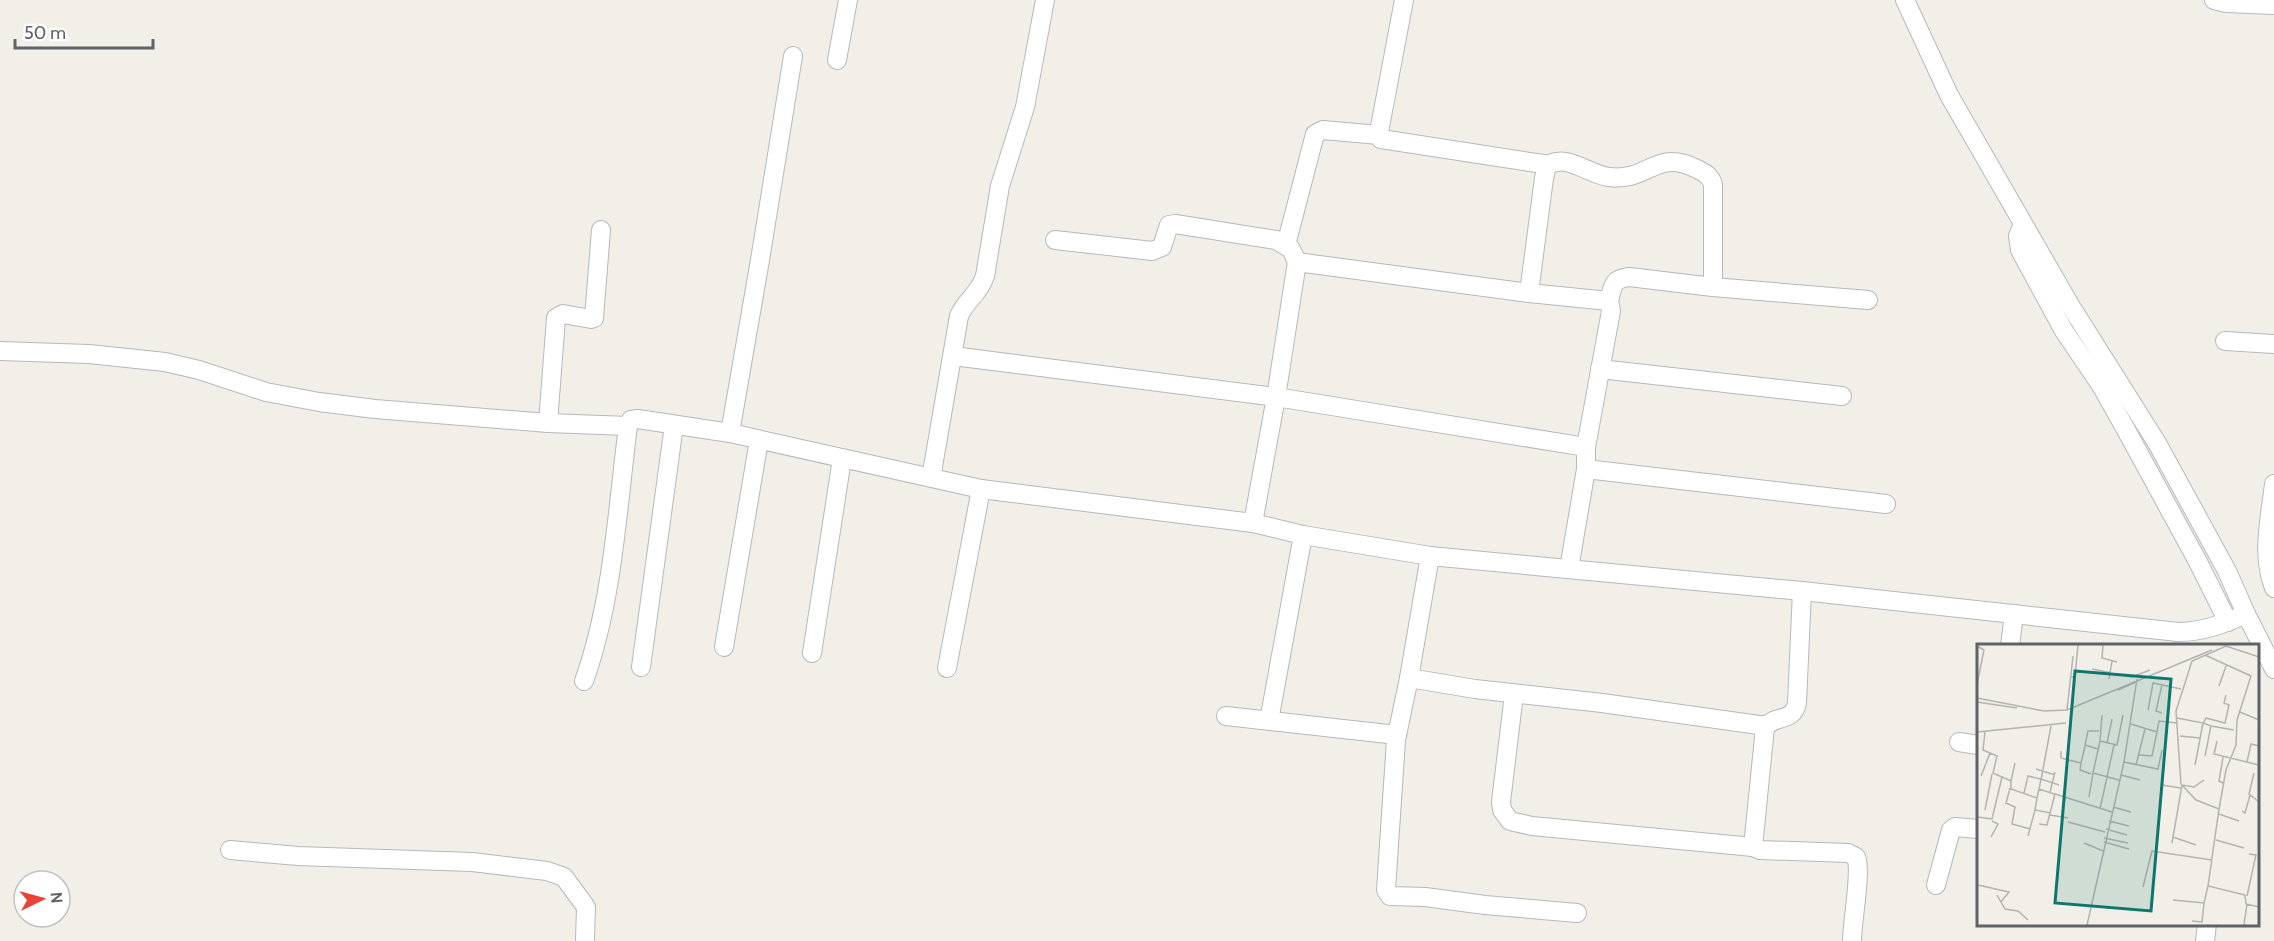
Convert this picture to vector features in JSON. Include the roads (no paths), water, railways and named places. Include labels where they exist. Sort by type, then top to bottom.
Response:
[{"type":"street","points":[[837,60],[848,0]]},
{"type":"street","points":[[931,478],[960,316],[967,302],[981,289],[985,276],[1000,186],[1025,107],[1045,0]]},
{"type":"street","points":[[1379,135],[1404,0]]},
{"type":"street","points":[[1905,0],[1949,95],[2070,305],[2157,443],[2227,571],[2274,669]]},
{"type":"street","points":[[2214,0],[2226,3],[2274,5]]},
{"type":"street","points":[[729,433],[793,56]]},
{"type":"street","points":[[1286,245],[1315,134],[1323,130],[1379,135],[1383,140],[1526,159],[1549,165],[1559,162],[1572,164],[1607,177],[1640,173],[1672,160],[1683,162],[1711,178],[1713,185],[1713,287]]},
{"type":"street","points":[[1529,293],[1544,178],[1549,165]]},
{"type":"street","points":[[1055,240],[1152,251],[1162,247],[1169,225],[1175,224],[1268,238],[1291,249],[1297,262],[1253,523]]},
{"type":"street","points":[[2023,224],[2018,236],[2020,250],[2064,331],[2102,387],[2125,428],[2228,622]]},
{"type":"street","points":[[548,423],[556,318],[563,314],[594,318],[601,230]]},
{"type":"street","points":[[1297,262],[1529,293],[1609,301]]},
{"type":"street","points":[[1569,569],[1587,469],[1586,447],[1611,311],[1609,301],[1614,282],[1619,278],[1629,277],[1713,287],[1868,300]]},
{"type":"street","points":[[2225,341],[2274,344]]},
{"type":"street","points":[[0,351],[88,354],[165,362],[199,370],[266,392],[375,409],[548,423],[628,426]]},
{"type":"street","points":[[952,356],[1276,397],[1586,447]]},
{"type":"street","points":[[1600,369],[1842,396]]},
{"type":"street","points":[[584,681],[606,603],[628,426],[631,420],[638,419],[729,433],[981,489],[1253,523],[1303,535],[1430,556],[1802,591],[2014,614],[2181,639],[2191,632],[2228,622],[2246,614]]},
{"type":"street","points":[[641,667],[674,424]]},
{"type":"street","points":[[724,647],[759,440]]},
{"type":"street","points":[[812,653],[842,459]]},
{"type":"street","points":[[1587,469],[1886,504]]},
{"type":"street","points":[[2274,484],[2267,546],[2267,562],[2274,588]]},
{"type":"street","points":[[947,668],[981,489]]},
{"type":"street","points":[[1269,721],[1303,535]]},
{"type":"street","points":[[1430,556],[1397,735],[1387,894],[1578,913]]},
{"type":"street","points":[[1409,678],[1514,694],[1602,703],[1766,726],[1796,712],[1802,591]]},
{"type":"street","points":[[2010,644],[2014,614]]},
{"type":"street","points":[[1514,694],[1501,802],[1502,810],[1510,820],[1532,826],[1760,850],[1848,853],[1856,857],[1859,868],[1852,941]]},
{"type":"street","points":[[1226,716],[1397,735]]},
{"type":"street","points":[[1753,848],[1752,839],[1766,726]]},
{"type":"street","points":[[1959,742],[1977,745]]},
{"type":"street","points":[[1936,885],[1951,830],[1955,827],[1977,829]]},
{"type":"street","points":[[230,850],[298,856],[472,862],[547,872],[564,878],[586,907],[585,941]]},
{"type":"street","points":[[2205,941],[2207,926]]}]
